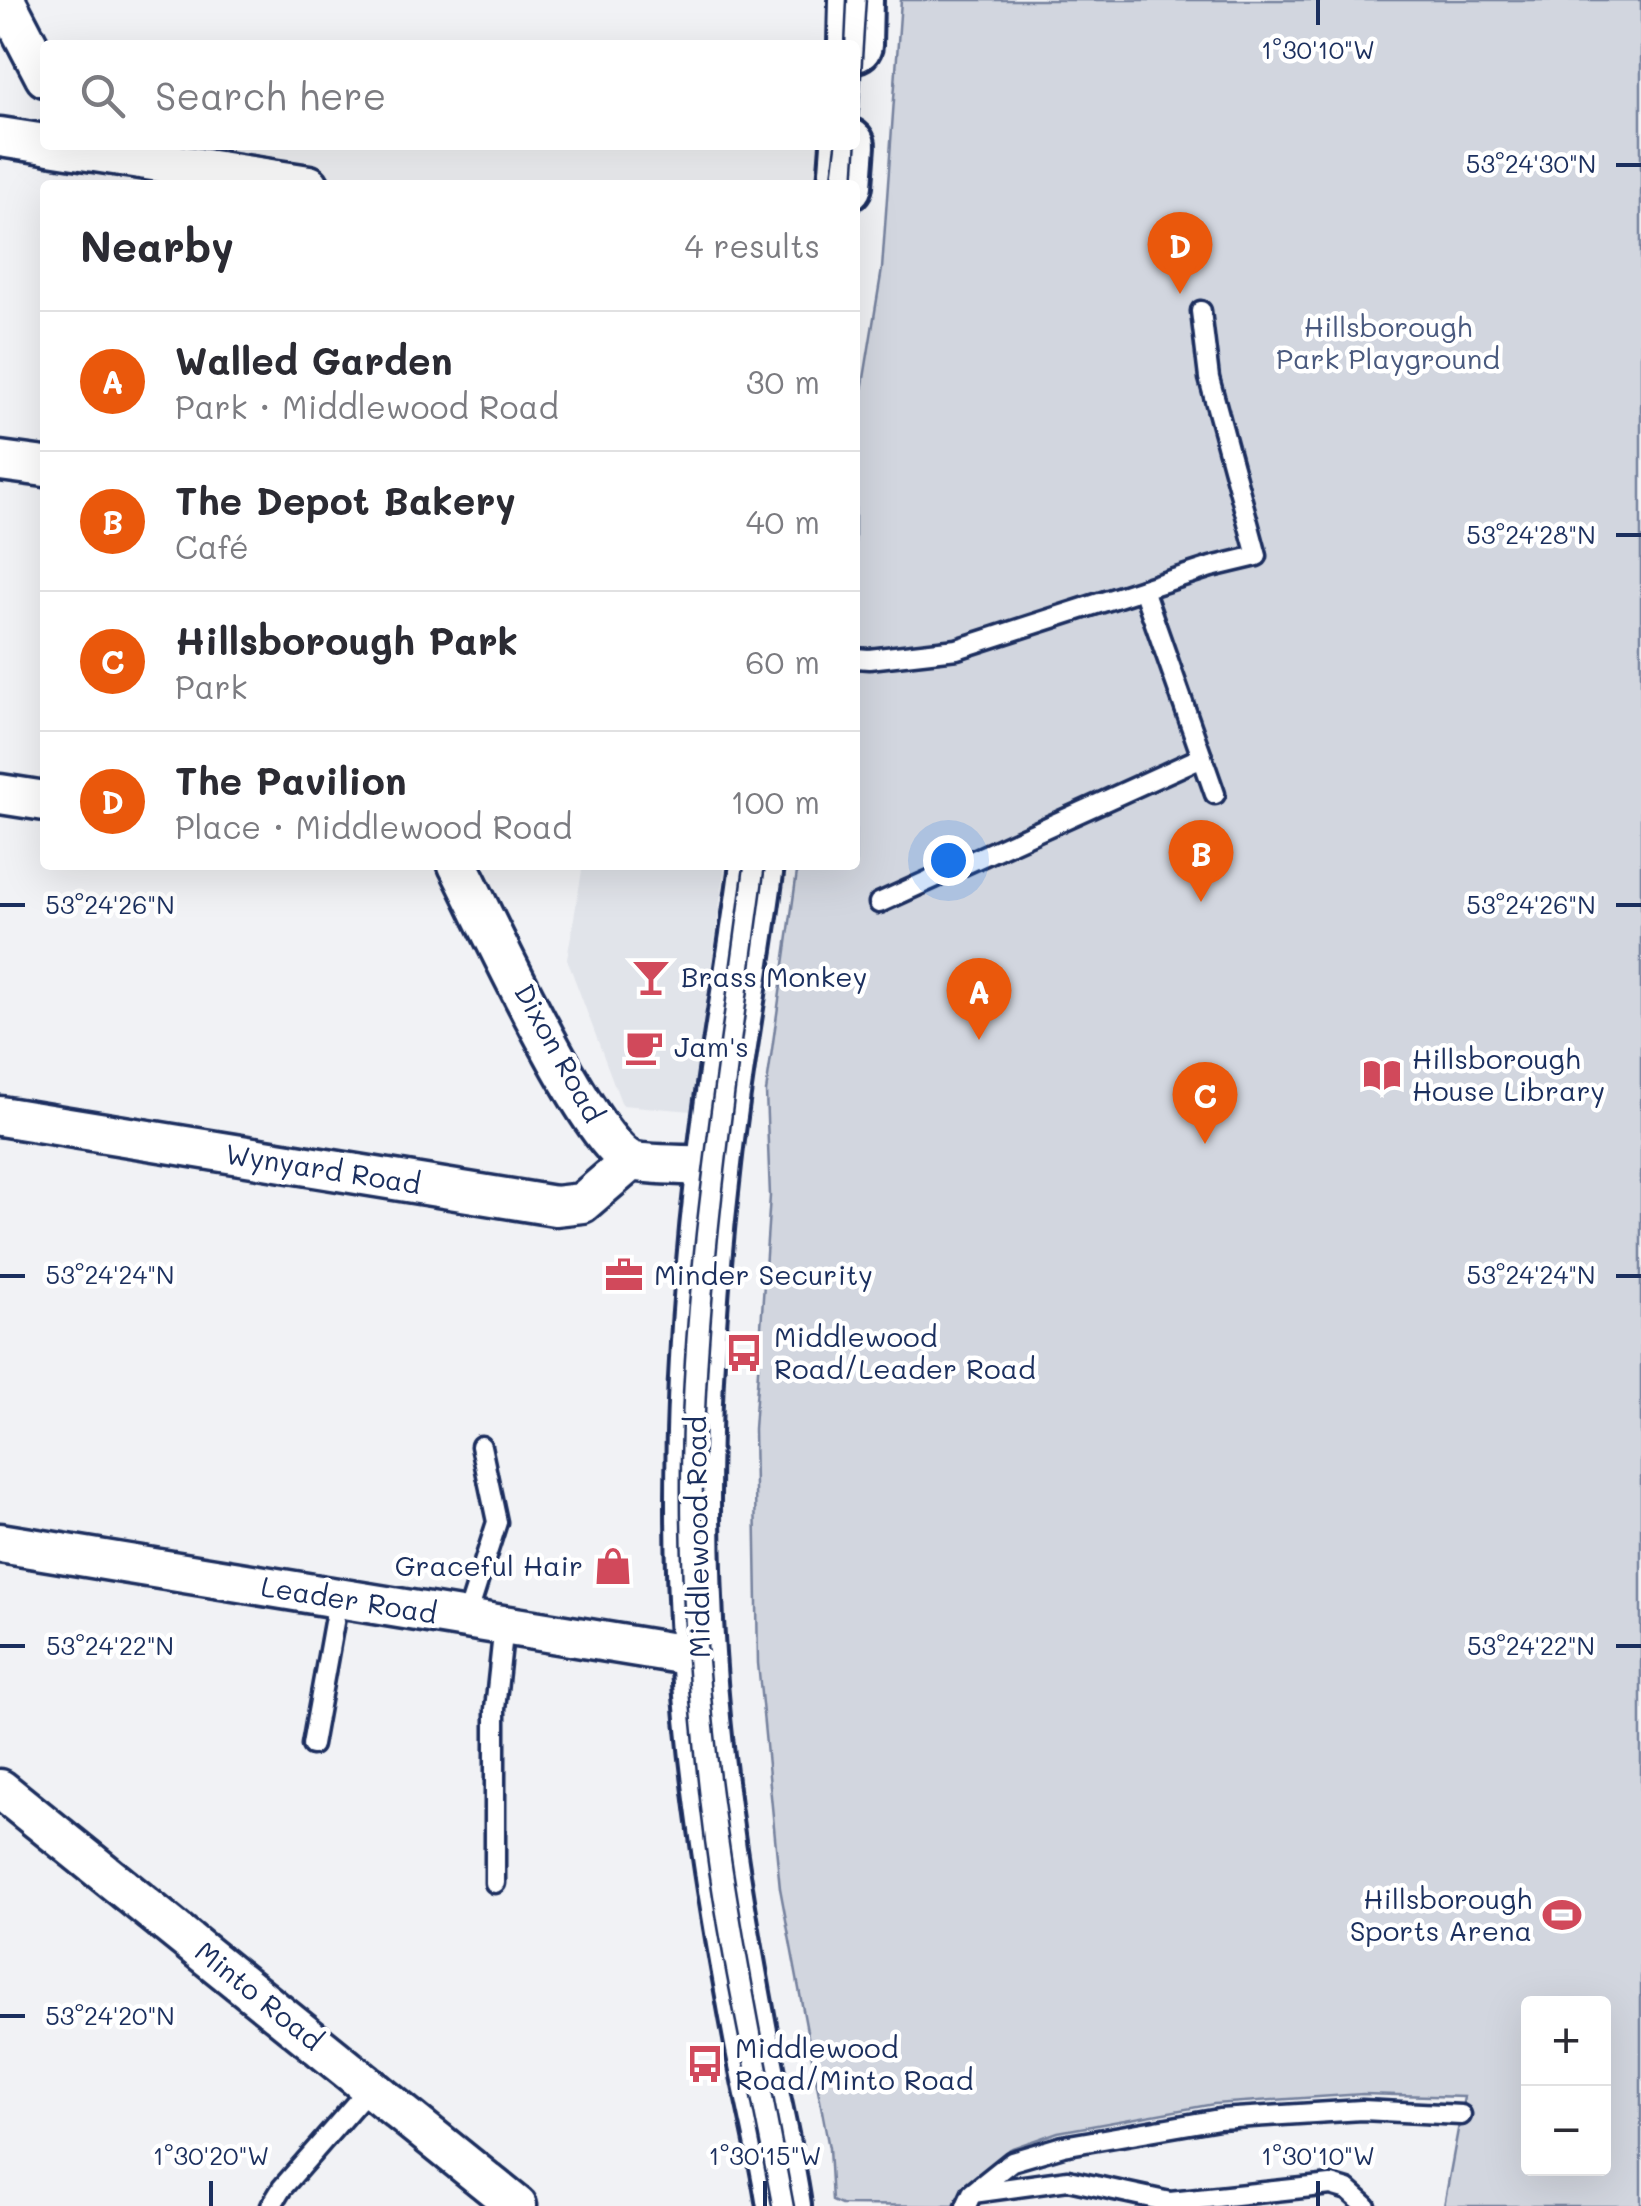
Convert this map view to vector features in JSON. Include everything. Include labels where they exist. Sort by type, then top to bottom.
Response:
[{"type":"street","points":[[5,0],[40,67]]},
{"type":"street","points":[[855,40],[856,0]]},
{"type":"street","points":[[0,137],[40,143]]},
{"type":"street","points":[[68,150],[96,180]]},
{"type":"street","points":[[89,150],[277,180]]},
{"type":"street","points":[[844,180],[848,150]]},
{"type":"street","points":[[0,460],[40,467]]},
{"type":"street","points":[[0,794],[40,800]]},
{"type":"street","name":"Dixon Road","points":[[456,870],[576,1093],[607,1139],[632,1161]]},
{"type":"street","name":"Middlewood Road","points":[[756,870],[714,1166],[694,1422],[698,1654],[720,1859],[784,2206]]},
{"type":"street","name":"Wynyard Road","points":[[0,1116],[555,1206],[582,1203],[632,1161]]},
{"type":"street","points":[[632,1161],[714,1166]]},
{"type":"street","name":"Leader Road","points":[[0,1543],[338,1600],[698,1654]]},
{"type":"street","name":"Minto Road","points":[[0,1789],[517,2206]]},
{"type":"lane","points":[[860,659],[957,650],[1257,556],[1208,378],[1200,312]]},
{"type":"lane","points":[[1143,589],[1215,794]]},
{"type":"lane","points":[[879,903],[1202,758]]},
{"type":"lane","points":[[466,1618],[497,1522],[481,1446]]},
{"type":"lane","points":[[312,1744],[338,1600]]},
{"type":"lane","points":[[495,1883],[495,1708],[504,1624]]},
{"type":"lane","points":[[271,2206],[370,2086]]},
{"type":"lane","points":[[969,2200],[1012,2161],[1063,2146],[1219,2119],[1362,2110],[1461,2115]]},
{"type":"lane","points":[[969,2200],[1068,2180],[1160,2203],[1331,2185],[1348,2190],[1366,2206]]},
{"type":"shaded area","points":[[582,870],[724,870],[692,1111],[622,1105],[567,959]]},
{"type":"green space","name":"Hillsborough Park Playground","points":[[901,0],[1641,0],[1641,2206],[1444,2206],[1464,2097],[1363,2094],[1214,2104],[1058,2132],[1009,2149],[956,2206],[841,2205],[832,2201],[829,2148],[780,1888],[758,1663],[754,1429],[770,1196],[766,1092],[797,870],[860,870],[860,403],[882,269]]},
{"type":"tram line","points":[[845,40],[847,0]]},
{"type":"tram line","points":[[860,92],[866,0]]},
{"type":"tram line","points":[[832,180],[835,150]]},
{"type":"tram line","points":[[854,180],[856,150]]},
{"type":"tram line","points":[[743,870],[704,1161],[689,1309],[681,1458],[683,1602],[705,1842],[727,1979],[772,2206]]},
{"type":"tram line","points":[[764,870],[713,1287],[703,1541],[712,1709],[722,1792],[794,2206]]},
{"type":"place","name":"The Pavilion","points":[[1180,294]]},
{"type":"place","name":"The Depot Bakery","points":[[1201,902]]},
{"type":"place","name":"Brass Monkey","points":[[651,977]]},
{"type":"place","name":"Walled Garden","points":[[979,1040]]},
{"type":"place","name":"Jam's","points":[[644,1047]]},
{"type":"place","name":"Hillsborough House Library","points":[[1382,1075]]},
{"type":"place","name":"Hillsborough Park","points":[[1205,1144]]},
{"type":"place","name":"Minder Security","points":[[624,1275]]},
{"type":"place","name":"Middlewood Road/Leader Road","points":[[744,1353]]},
{"type":"place","name":"Graceful Hair","points":[[613,1566]]},
{"type":"place","name":"Hillsborough Sports Arena","points":[[1562,1915]]},
{"type":"place","name":"Middlewood Road/Minto Road","points":[[705,2064]]}]
